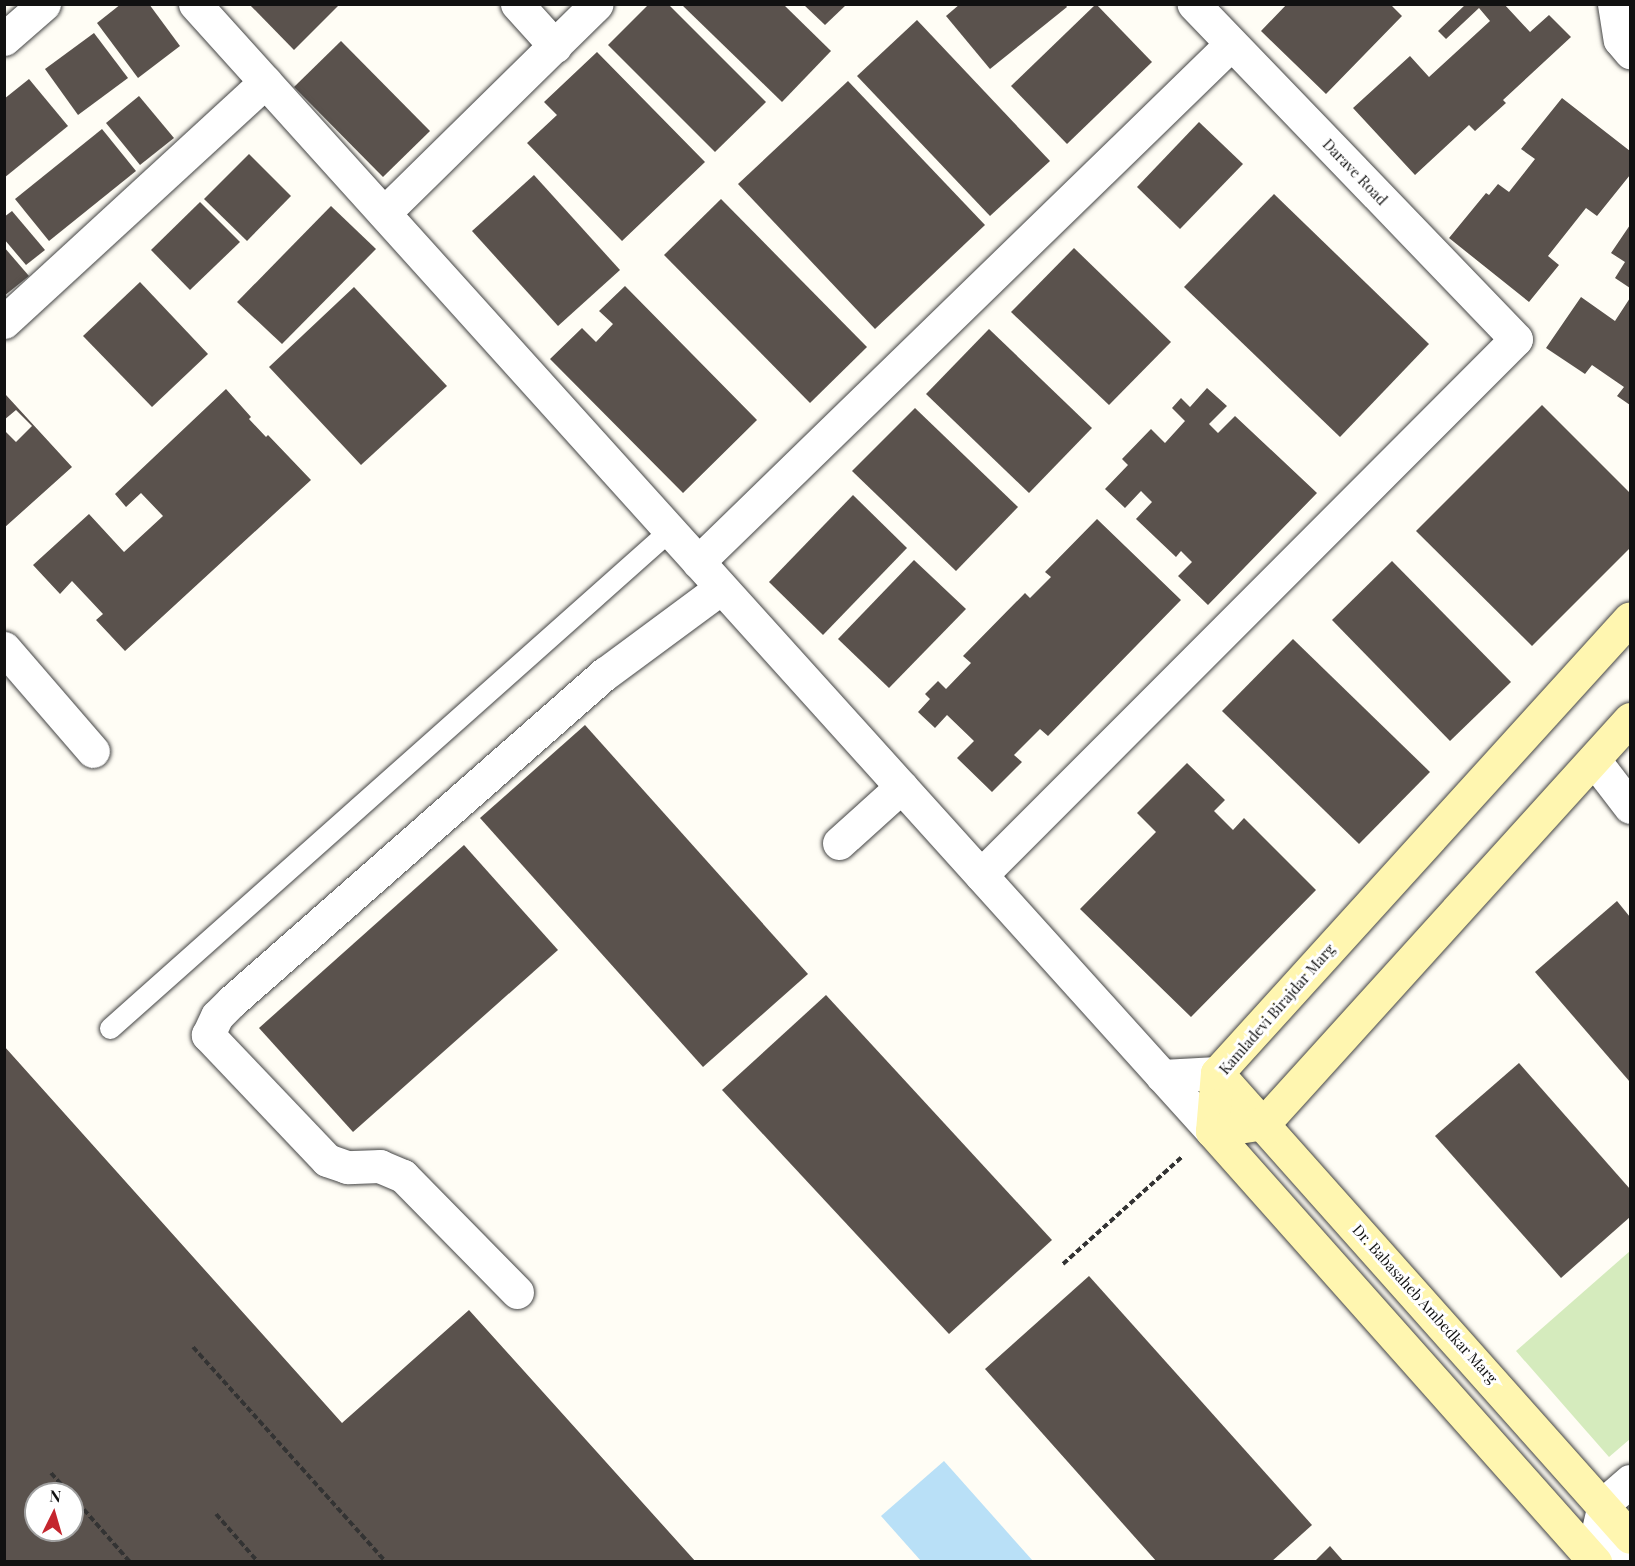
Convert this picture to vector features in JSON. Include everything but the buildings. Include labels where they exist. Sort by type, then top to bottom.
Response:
[{"type":"street","points":[[4,39],[44,4]]},
{"type":"street","points":[[195,4],[1212,1131],[1594,1559]]},
{"type":"street","points":[[517,4],[555,46]]},
{"type":"street","points":[[384,213],[597,4]]},
{"type":"street","name":"Darave Road","points":[[981,875],[1516,339],[1194,4]]},
{"type":"street","points":[[1614,4],[1620,40],[1630,52]]},
{"type":"street","points":[[698,562],[1232,44]]},
{"type":"street","points":[[4,322],[265,81]]},
{"type":"street","points":[[517,1292],[403,1176],[380,1166],[347,1167],[327,1160],[208,1035],[217,1016],[232,1001],[606,673],[722,588]]},
{"type":"street","name":"Kamladevi Birajdar Marg","points":[[1212,1131],[1217,1072],[1630,618]]},
{"type":"street","points":[[4,648],[93,751]]},
{"type":"street","points":[[1212,1131],[1264,1124],[1630,719]]},
{"type":"street","points":[[1594,760],[1630,807]]},
{"type":"street","points":[[839,843],[901,787]]},
{"type":"street","points":[[1162,1076],[1217,1072]]},
{"type":"street","name":"Dr. Babasaheb Ambedkar Marg","points":[[1217,1072],[1604,1504],[1630,1537]]},
{"type":"street","points":[[1594,1559],[1604,1504],[1630,1481]]},
{"type":"street","points":[[1594,1559],[1630,1552]]},
{"type":"lane","points":[[110,1028],[670,530]]},
{"type":"path","points":[[1063,1264],[1212,1131]]},
{"type":"path","points":[[192,1347],[386,1562]]},
{"type":"path","points":[[51,1473],[59,1482]]},
{"type":"path","points":[[84,1510],[130,1562]]},
{"type":"path","points":[[216,1515],[258,1562]]},
{"type":"green space","points":[[1630,1251],[1630,1439],[1609,1457],[1516,1351]]},
{"type":"water","points":[[944,1461],[1033,1561],[921,1561],[881,1516]]}]
